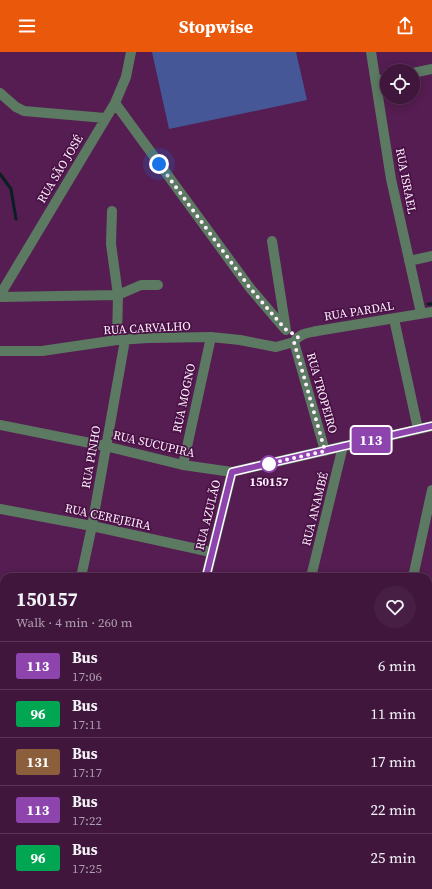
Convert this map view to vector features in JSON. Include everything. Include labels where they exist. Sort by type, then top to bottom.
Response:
[{"type":"street","name":"RUA SÃO JOSÉ","points":[[0,296],[115,103],[126,77],[131,52]]},
{"type":"street","name":"RUA ISRAEL","points":[[371,52],[391,179],[421,313]]},
{"type":"street","points":[[420,72],[432,69]]},
{"type":"street","points":[[376,81],[380,80]]},
{"type":"street","points":[[0,93],[16,108],[24,111],[105,118]]},
{"type":"street","points":[[115,103],[250,288],[296,340]]},
{"type":"street","name":"RUA PINHO","points":[[82,573],[106,446],[121,340],[118,295],[111,244],[112,211]]},
{"type":"street","points":[[272,241],[285,329]]},
{"type":"street","points":[[409,261],[432,256]]},
{"type":"street","points":[[0,296],[118,295],[141,285],[158,285]]},
{"type":"street","name":"RUA PARDAL","points":[[296,340],[318,330],[432,312]]},
{"type":"street","points":[[394,319],[418,429]]},
{"type":"street","name":"RUA CARVALHO","points":[[0,351],[29,352],[68,349],[121,340],[149,338],[211,337],[240,340],[276,347],[296,340]]},
{"type":"street","name":"RUA MOGNO","points":[[183,464],[211,337]]},
{"type":"street","name":"RUA TROPEIRO","points":[[296,340],[325,451]]},
{"type":"street","name":"RUA SUCUPIRA","points":[[0,425],[106,446],[183,464],[232,472]]},
{"type":"street","name":"RUA AZULÃO","points":[[207,573],[232,472],[432,426]]},
{"type":"street","name":"RUA ANAMBÉ","points":[[313,573],[343,446]]},
{"type":"street","points":[[414,573],[432,490]]},
{"type":"street","name":"RUA CEREJEIRA","points":[[0,509],[92,526],[211,552]]},
{"type":"shaded area","points":[[152,52],[296,52],[307,100],[169,129]]},
{"type":"waterway","points":[[0,174],[11,189],[16,219]]},
{"type":"bus line","name":"113","points":[[207,573],[232,472],[432,426]]},
{"type":"place","name":"150157","points":[[269,464]]},
{"type":"route","points":[[159,164],[250,288],[285,329],[298,337],[294,342],[325,451],[263,465],[269,464]]}]
